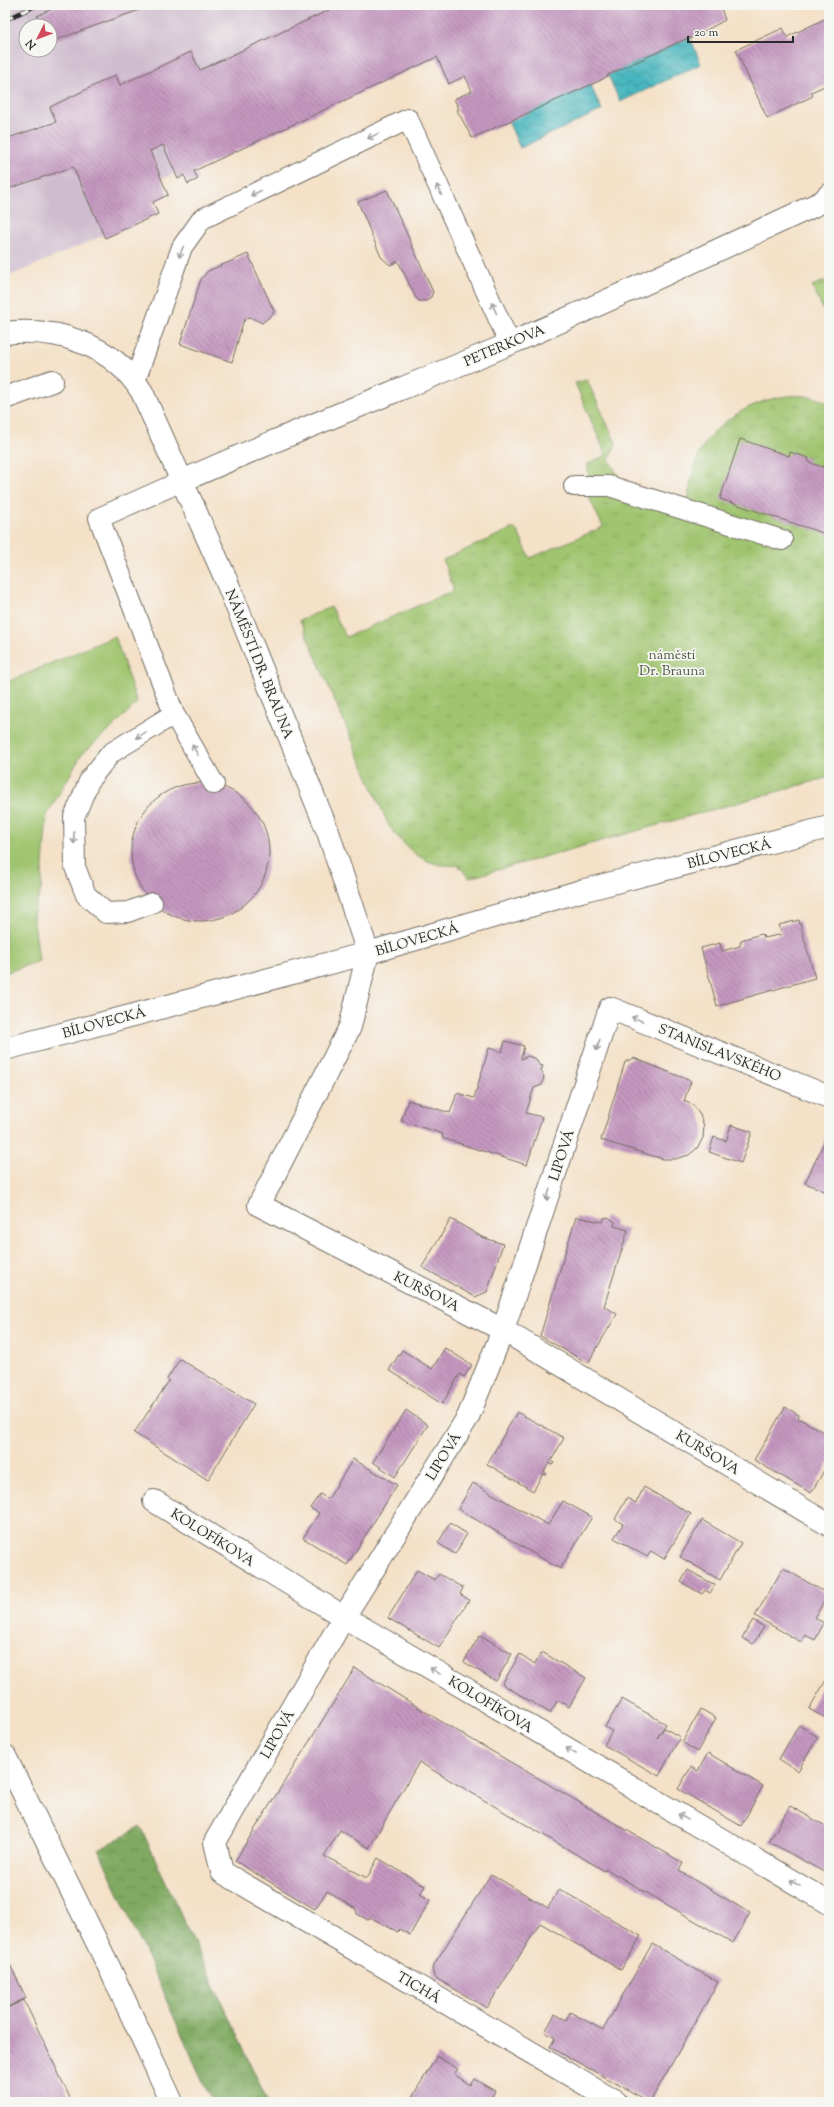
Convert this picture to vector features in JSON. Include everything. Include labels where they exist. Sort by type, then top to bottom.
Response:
[{"type":"street","name":"PETERKOVA","points":[[182,481],[510,344],[827,199]]},
{"type":"street","name":"NÁMĚSTÍ DR. BRAUNA","points":[[5,333],[26,331],[71,338],[100,351],[116,362],[135,381],[148,404],[224,575],[328,832],[368,953]]},
{"type":"street","points":[[5,398],[52,381]]},
{"type":"street","name":"BÍLOVECKÁ","points":[[5,1049],[368,953],[581,891],[829,827]]},
{"type":"street","name":"KURŠOVA","points":[[368,953],[350,1027],[259,1205],[503,1330],[829,1525]]},
{"type":"street","name":"LIPOVÁ","points":[[222,1872],[215,1842],[344,1617],[468,1417],[503,1330],[610,1008]]},
{"type":"street","name":"STANISLAVSKÉHO","points":[[610,1008],[829,1097]]},
{"type":"street","name":"KOLOFÍKOVA","points":[[154,1501],[344,1617],[829,1903]]},
{"type":"street","points":[[5,1757],[110,1970],[172,2102]]},
{"type":"street","name":"TICHÁ","points":[[222,1872],[616,2102]]},
{"type":"lane","points":[[135,381],[182,247],[202,219],[408,119],[510,344]]},
{"type":"lane","points":[[182,481],[99,518],[174,714],[214,784]]},
{"type":"lane","points":[[574,486],[609,486],[782,540]]},
{"type":"lane","points":[[152,903],[128,912],[106,913],[86,895],[75,866],[74,817],[90,780],[111,753],[174,714]]},
{"type":"shaded area","points":[[5,5],[720,5],[725,20],[491,130],[466,128],[454,99],[472,90],[465,76],[449,84],[437,58],[194,171],[198,179],[188,184],[184,176],[178,179],[176,173],[161,179],[109,221],[104,235],[5,278]]},
{"type":"green space","points":[[829,279],[829,322],[812,286]]},
{"type":"green space","name":"náměstí Dr. Brauna","points":[[587,380],[616,443],[609,460],[628,492],[687,510],[692,476],[700,453],[714,432],[728,420],[743,410],[778,398],[796,396],[813,397],[829,403],[829,777],[469,878],[458,865],[437,864],[427,861],[419,856],[403,843],[389,826],[300,620],[331,607],[346,637],[454,590],[443,560],[511,529],[515,529],[518,532],[530,558],[603,527],[589,497],[588,464],[606,455],[575,383]]},
{"type":"green space","points":[[115,636],[137,703],[113,727],[82,754],[47,815],[41,890],[33,915],[39,961],[5,973],[5,683]]},
{"type":"green space","points":[[140,1826],[268,2102],[212,2102],[99,1850]]},
{"type":"water","points":[[690,37],[701,64],[620,102],[608,75]]},
{"type":"water","points":[[590,84],[602,110],[520,148],[508,121]]},
{"type":"building","points":[[60,5],[153,5],[58,39],[58,18],[38,18],[37,16]]},
{"type":"building","points":[[340,5],[720,5],[725,20],[690,39],[690,37],[608,75],[599,81],[472,138],[457,110],[459,109],[454,99],[472,91],[465,76],[449,84],[437,57],[194,171],[198,179],[188,184],[184,175],[178,179],[163,145],[150,151],[168,195],[153,202],[158,214],[105,238],[73,167],[5,190],[5,159],[9,158],[5,146],[5,139],[56,122],[50,107],[116,75],[120,85],[191,52],[200,70]]},
{"type":"building","points":[[829,17],[829,84],[811,92],[813,96],[767,118],[736,50],[783,28],[787,37]]},
{"type":"building","points":[[387,190],[433,292],[431,297],[426,301],[419,301],[416,298],[398,261],[390,265],[381,257],[358,202]]},
{"type":"building","points":[[248,254],[274,311],[273,314],[262,323],[250,317],[243,322],[232,362],[180,344],[201,279],[208,271]]},
{"type":"building","points":[[740,439],[789,456],[790,452],[809,458],[808,462],[829,469],[829,535],[720,499]]},
{"type":"building","points":[[207,783],[233,791],[244,798],[254,808],[264,825],[268,838],[268,866],[264,879],[254,896],[244,906],[227,916],[214,920],[193,921],[167,913],[156,906],[146,896],[136,879],[132,866],[131,845],[139,819],[146,808],[156,798],[173,788],[186,784]]},
{"type":"building","points":[[799,920],[815,978],[717,1006],[701,948],[720,943],[722,951],[740,946],[741,940],[761,934],[765,938],[782,934],[779,925]]},
{"type":"building","points":[[505,1041],[524,1046],[521,1059],[528,1056],[536,1059],[539,1065],[543,1066],[541,1070],[544,1077],[542,1085],[534,1088],[526,1113],[542,1117],[527,1165],[442,1138],[443,1134],[401,1121],[408,1100],[450,1113],[457,1093],[474,1098],[489,1048],[502,1052]]},
{"type":"building","points":[[634,1058],[691,1081],[684,1101],[693,1105],[700,1115],[704,1126],[703,1138],[697,1148],[689,1155],[675,1159],[663,1159],[601,1140],[625,1062]]},
{"type":"building","points":[[731,1125],[752,1132],[741,1163],[709,1152],[714,1137],[726,1141]]},
{"type":"building","points":[[828,1134],[829,1135],[829,1193],[805,1183]]},
{"type":"building","points":[[576,1217],[603,1222],[604,1218],[608,1217],[615,1222],[614,1226],[628,1230],[604,1306],[617,1314],[588,1363],[540,1336]]},
{"type":"building","points":[[451,1219],[482,1237],[503,1244],[487,1292],[475,1297],[422,1267]]},
{"type":"building","points":[[445,1348],[472,1365],[464,1377],[460,1374],[442,1404],[389,1370],[402,1350],[432,1369]]},
{"type":"building","points":[[180,1359],[254,1404],[208,1480],[134,1433],[169,1381],[167,1379]]},
{"type":"building","points":[[785,1407],[799,1415],[798,1418],[829,1435],[829,1462],[811,1493],[754,1460]]},
{"type":"building","points":[[406,1410],[428,1425],[395,1477],[373,1462]]},
{"type":"building","points":[[517,1412],[564,1438],[551,1461],[554,1463],[552,1465],[549,1463],[544,1472],[547,1474],[543,1474],[533,1491],[487,1464]]},
{"type":"building","points":[[353,1459],[397,1485],[347,1565],[303,1538],[319,1513],[310,1508],[320,1494],[328,1499]]},
{"type":"building","points":[[473,1483],[548,1525],[563,1501],[592,1517],[560,1569],[458,1509]]},
{"type":"building","points":[[644,1487],[691,1514],[664,1559],[651,1551],[647,1557],[614,1538],[623,1524],[615,1519],[627,1498],[636,1503]]},
{"type":"building","points":[[702,1520],[741,1543],[720,1580],[680,1557]]},
{"type":"building","points":[[450,1523],[467,1534],[455,1554],[438,1543]]},
{"type":"building","points":[[783,1568],[828,1594],[815,1618],[824,1623],[815,1640],[805,1635],[801,1642],[755,1616]]},
{"type":"building","points":[[417,1570],[435,1580],[439,1574],[463,1588],[460,1594],[469,1600],[439,1648],[388,1618]]},
{"type":"building","points":[[688,1570],[715,1585],[710,1593],[705,1590],[702,1594],[681,1582]]},
{"type":"building","points":[[753,1620],[764,1627],[753,1644],[742,1638]]},
{"type":"building","points":[[480,1635],[512,1654],[496,1681],[464,1662]]},
{"type":"building","points":[[542,1652],[586,1678],[569,1707],[558,1700],[550,1713],[502,1684],[520,1654],[535,1664]]},
{"type":"building","points":[[355,1668],[442,1722],[683,1863],[679,1871],[750,1913],[733,1943],[606,1869],[605,1871],[419,1762],[369,1848],[340,1830],[324,1856],[367,1878],[378,1858],[425,1886],[420,1894],[430,1900],[410,1935],[399,1929],[398,1932],[372,1918],[368,1920],[357,1914],[356,1909],[327,1891],[315,1909],[235,1861]]},
{"type":"building","points":[[829,1675],[829,1720],[809,1709]]},
{"type":"building","points":[[622,1699],[666,1724],[657,1738],[664,1728],[680,1737],[659,1776],[604,1745],[612,1731],[605,1727]]},
{"type":"building","points":[[701,1709],[716,1718],[697,1752],[682,1742]]},
{"type":"building","points":[[799,1725],[818,1737],[798,1771],[779,1759]]},
{"type":"building","points":[[708,1753],[763,1786],[741,1826],[678,1789],[691,1767],[698,1771]]},
{"type":"building","points":[[790,1806],[829,1828],[829,1863],[824,1872],[769,1842]]},
{"type":"building","points":[[491,1874],[548,1908],[559,1889],[641,1936],[621,1970],[540,1923],[487,2008],[434,1977],[432,1968]]},
{"type":"building","points":[[652,1944],[718,1982],[650,2102],[550,2047],[555,2038],[545,2032],[555,2014],[566,2020],[570,2012],[603,2030]]},
{"type":"building","points":[[5,1954],[26,1998],[5,2008]]},
{"type":"building","points":[[24,2000],[72,2102],[5,2102],[5,2009]]},
{"type":"building","points":[[437,2056],[458,2069],[454,2074],[470,2085],[474,2079],[495,2091],[489,2102],[409,2102]]},
{"type":"railway","points":[[5,20],[37,5]]}]
